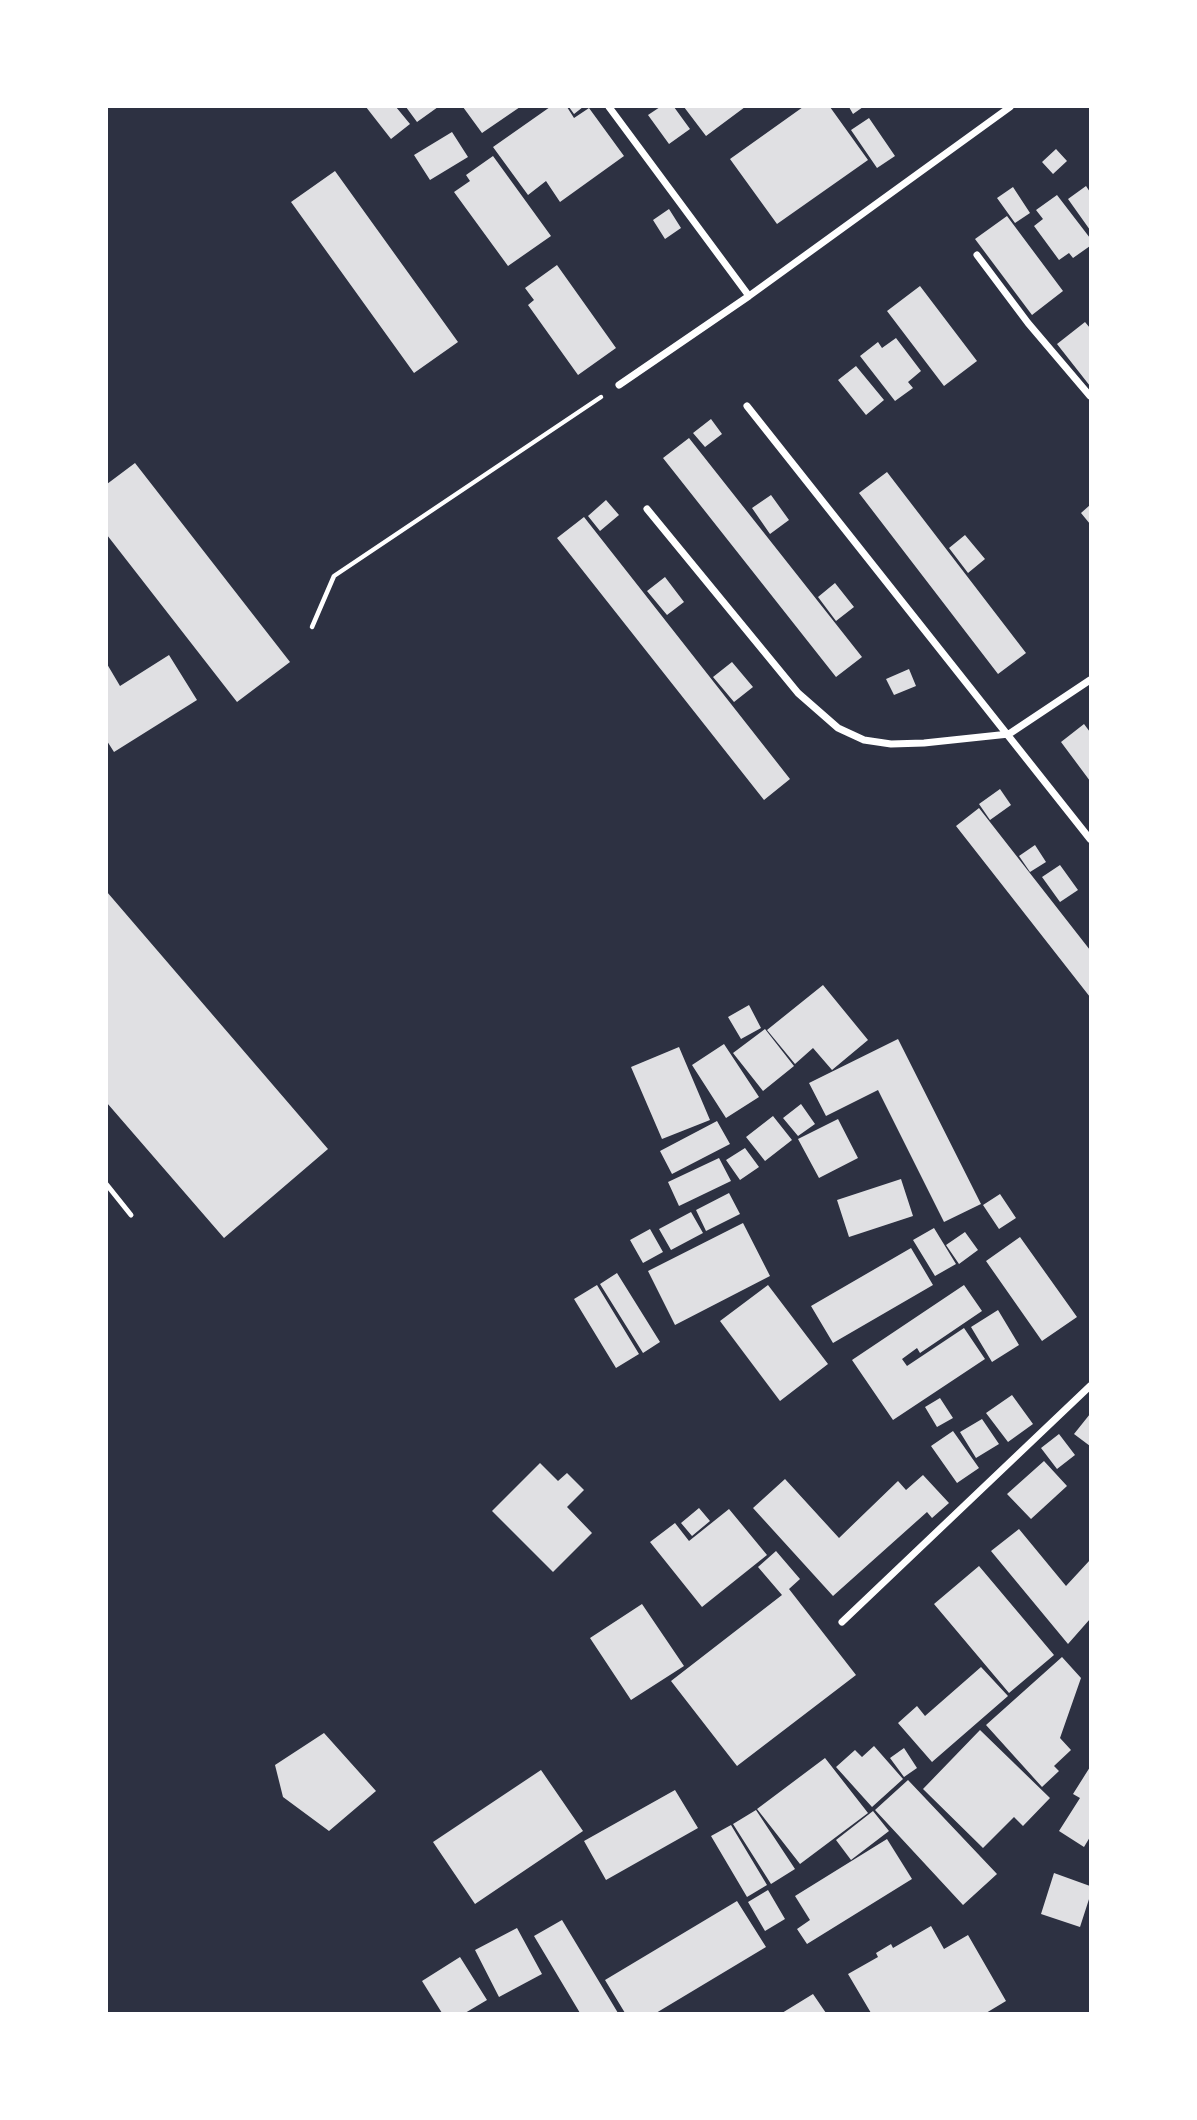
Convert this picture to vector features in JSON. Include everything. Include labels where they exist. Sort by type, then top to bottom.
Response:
[{"type":"street","points":[[609,107],[749,296]]},
{"type":"street","points":[[620,385],[749,296],[1010,107]]},
{"type":"street","points":[[978,255],[1028,323],[1090,396]]},
{"type":"street","points":[[747,406],[1090,839]]},
{"type":"street","points":[[647,509],[798,693],[838,728],[864,740],[891,744],[1009,734],[1090,680]]},
{"type":"street","points":[[842,1622],[1090,1386]]},
{"type":"lane","points":[[107,1185],[131,1215]]},
{"type":"path","points":[[313,627],[334,576],[620,385]]},
{"type":"building","points":[[366,107],[396,107],[410,124],[391,139]]},
{"type":"building","points":[[406,107],[438,107],[417,122]]},
{"type":"building","points":[[463,107],[520,107],[482,133]]},
{"type":"building","points":[[550,107],[567,107],[574,118],[589,108],[624,156],[560,202],[546,181],[528,195],[493,147]]},
{"type":"building","points":[[569,107],[583,107],[574,114]]},
{"type":"building","points":[[660,107],[674,107],[690,129],[669,144],[648,115]]},
{"type":"building","points":[[684,107],[745,107],[706,136]]},
{"type":"building","points":[[803,107],[830,107],[868,160],[777,224],[730,159]]},
{"type":"building","points":[[849,107],[863,107],[853,114]]},
{"type":"building","points":[[869,118],[895,156],[877,168],[851,130]]},
{"type":"building","points":[[452,132],[468,157],[430,180],[414,155]]},
{"type":"building","points":[[1056,149],[1067,161],[1053,174],[1042,162]]},
{"type":"building","points":[[493,156],[551,236],[508,266],[454,192],[470,181],[466,175]]},
{"type":"building","points":[[335,171],[458,342],[414,373],[291,202]]},
{"type":"building","points":[[1086,186],[1090,192],[1090,230],[1068,199]]},
{"type":"building","points":[[1013,187],[1030,213],[1015,223],[997,198]]},
{"type":"building","points":[[1057,195],[1090,238],[1090,246],[1073,258],[1069,253],[1059,260],[1034,226],[1043,219],[1036,210]]},
{"type":"building","points":[[669,209],[681,228],[665,239],[653,220]]},
{"type":"building","points":[[1007,216],[1063,291],[1032,315],[975,239]]},
{"type":"building","points":[[557,265],[616,348],[578,375],[528,305],[534,300],[525,288]]},
{"type":"building","points":[[920,286],[977,361],[944,386],[887,311]]},
{"type":"building","points":[[1085,322],[1090,328],[1090,386],[1057,344]]},
{"type":"building","points":[[896,338],[921,371],[908,382],[913,388],[895,401],[860,356],[878,342],[882,348]]},
{"type":"building","points":[[856,366],[884,400],[866,415],[838,380]]},
{"type":"building","points":[[711,419],[722,434],[705,447],[693,433]]},
{"type":"building","points":[[689,438],[862,657],[836,677],[663,458]]},
{"type":"building","points":[[135,463],[290,662],[237,702],[107,535],[107,484]]},
{"type":"building","points":[[887,472],[1026,653],[998,674],[859,493]]},
{"type":"building","points":[[771,495],[789,520],[770,534],[752,508]]},
{"type":"building","points":[[606,500],[619,515],[600,531],[588,516]]},
{"type":"building","points":[[1090,505],[1090,524],[1081,513]]},
{"type":"building","points":[[584,517],[790,779],[764,800],[557,538]]},
{"type":"building","points":[[965,535],[985,559],[968,573],[949,548]]},
{"type":"building","points":[[665,577],[684,602],[667,615],[647,591]]},
{"type":"building","points":[[835,583],[854,607],[836,621],[818,597]]},
{"type":"building","points":[[169,655],[197,700],[114,752],[107,741],[107,664],[120,686]]},
{"type":"building","points":[[732,662],[753,687],[734,702],[713,677]]},
{"type":"building","points":[[909,669],[916,686],[894,695],[886,679]]},
{"type":"building","points":[[1084,724],[1090,732],[1090,781],[1061,742]]},
{"type":"building","points":[[1000,789],[1011,805],[990,820],[979,804]]},
{"type":"building","points":[[979,808],[1090,950],[1090,997],[956,826]]},
{"type":"building","points":[[1035,845],[1046,862],[1030,872],[1019,856]]},
{"type":"building","points":[[1060,865],[1078,890],[1060,902],[1042,877]]},
{"type":"building","points":[[107,892],[328,1149],[224,1238],[107,1103]]},
{"type":"building","points":[[823,985],[868,1040],[832,1070],[813,1048],[795,1064],[767,1030]]},
{"type":"building","points":[[749,1005],[761,1028],[741,1039],[728,1017]]},
{"type":"building","points":[[765,1029],[794,1066],[763,1091],[733,1053]]},
{"type":"building","points":[[898,1039],[981,1204],[944,1222],[878,1090],[826,1116],[809,1083]]},
{"type":"building","points":[[724,1044],[759,1097],[726,1118],[692,1065]]},
{"type":"building","points":[[679,1047],[710,1120],[662,1139],[631,1067]]},
{"type":"building","points":[[801,1104],[815,1124],[798,1136],[783,1118]]},
{"type":"building","points":[[773,1116],[792,1140],[765,1161],[746,1137]]},
{"type":"building","points":[[838,1119],[858,1158],[819,1178],[798,1139]]},
{"type":"building","points":[[717,1121],[730,1144],[672,1174],[660,1151]]},
{"type":"building","points":[[745,1148],[759,1167],[740,1180],[726,1160]]},
{"type":"building","points":[[719,1158],[731,1181],[679,1206],[668,1182]]},
{"type":"building","points":[[901,1179],[913,1216],[849,1237],[837,1200]]},
{"type":"building","points":[[729,1193],[740,1214],[706,1231],[696,1210]]},
{"type":"building","points":[[1000,1194],[1016,1218],[999,1229],[983,1205]]},
{"type":"building","points":[[691,1212],[703,1233],[671,1250],[659,1229]]},
{"type":"building","points":[[743,1223],[770,1276],[675,1325],[648,1271]]},
{"type":"building","points":[[934,1228],[956,1264],[935,1276],[913,1240]]},
{"type":"building","points":[[650,1229],[663,1252],[643,1263],[630,1240]]},
{"type":"building","points":[[965,1232],[978,1250],[959,1264],[946,1245]]},
{"type":"building","points":[[1020,1237],[1077,1317],[1042,1341],[986,1261]]},
{"type":"building","points":[[911,1248],[933,1285],[833,1343],[811,1306]]},
{"type":"building","points":[[617,1273],[660,1342],[643,1353],[600,1284]]},
{"type":"building","points":[[597,1285],[639,1354],[616,1368],[574,1299]]},
{"type":"building","points":[[768,1285],[828,1364],[780,1401],[720,1321]]},
{"type":"building","points":[[964,1285],[982,1311],[920,1353],[917,1348],[902,1359],[907,1366],[964,1328],[985,1359],[893,1420],[852,1360]]},
{"type":"building","points":[[998,1310],[1019,1345],[992,1362],[971,1327]]},
{"type":"building","points":[[1012,1395],[1033,1424],[1008,1442],[986,1413]]},
{"type":"building","points":[[940,1398],[953,1418],[937,1427],[925,1407]]},
{"type":"building","points":[[1090,1414],[1090,1446],[1074,1434]]},
{"type":"building","points":[[982,1419],[999,1444],[976,1458],[960,1432]]},
{"type":"building","points":[[953,1431],[979,1468],[957,1483],[931,1446]]},
{"type":"building","points":[[1059,1434],[1075,1455],[1057,1469],[1041,1448]]},
{"type":"building","points":[[1044,1461],[1067,1486],[1031,1519],[1007,1494]]},
{"type":"building","points":[[540,1463],[558,1481],[567,1473],[584,1490],[567,1507],[592,1533],[553,1572],[492,1511]]},
{"type":"building","points":[[923,1475],[949,1503],[932,1518],[927,1512],[833,1596],[753,1508],[785,1479],[839,1538],[898,1481],[906,1490]]},
{"type":"building","points":[[699,1508],[710,1521],[692,1536],[681,1523]]},
{"type":"building","points":[[729,1509],[767,1555],[702,1607],[650,1542],[675,1523],[689,1541]]},
{"type":"building","points":[[1019,1529],[1066,1586],[1090,1560],[1090,1619],[1068,1644],[991,1551]]},
{"type":"building","points":[[776,1551],[800,1579],[789,1589],[856,1675],[737,1766],[671,1681],[782,1595],[758,1567]]},
{"type":"building","points":[[979,1566],[1054,1655],[1009,1693],[934,1604]]},
{"type":"building","points":[[642,1604],[684,1666],[631,1700],[590,1638]]},
{"type":"building","points":[[1062,1657],[1081,1678],[1060,1738],[1071,1750],[1054,1766],[1059,1771],[1042,1787],[986,1725]]},
{"type":"building","points":[[981,1667],[1008,1696],[932,1762],[898,1723],[917,1706],[925,1716]]},
{"type":"building","points":[[980,1730],[1050,1798],[1023,1826],[1014,1817],[983,1848],[923,1789]]},
{"type":"building","points":[[324,1733],[376,1791],[329,1831],[283,1797],[275,1765]]},
{"type":"building","points":[[874,1746],[903,1779],[872,1807],[836,1767],[855,1750],[862,1757]]},
{"type":"building","points":[[904,1748],[917,1768],[904,1777],[890,1758]]},
{"type":"building","points":[[825,1758],[868,1813],[800,1864],[757,1809]]},
{"type":"building","points":[[1090,1767],[1090,1837],[1084,1847],[1059,1831],[1080,1798],[1073,1794]]},
{"type":"building","points":[[541,1770],[583,1831],[475,1904],[433,1842]]},
{"type":"building","points":[[908,1780],[997,1874],[963,1905],[875,1810]]},
{"type":"building","points":[[675,1790],[698,1828],[606,1880],[584,1841]]},
{"type":"building","points":[[756,1810],[795,1869],[771,1884],[733,1824]]},
{"type":"building","points":[[873,1811],[889,1831],[851,1860],[836,1840]]},
{"type":"building","points":[[731,1825],[767,1885],[747,1897],[711,1836]]},
{"type":"building","points":[[887,1839],[912,1879],[807,1944],[797,1929],[810,1920],[795,1896]]},
{"type":"building","points":[[1054,1873],[1090,1886],[1090,1896],[1080,1927],[1041,1914]]},
{"type":"building","points":[[768,1890],[785,1919],[765,1931],[748,1902]]},
{"type":"building","points":[[737,1901],[766,1947],[656,2013],[625,2013],[605,1980]]},
{"type":"building","points":[[562,1920],[618,2013],[580,2013],[534,1936]]},
{"type":"building","points":[[931,1926],[944,1949],[968,1935],[1006,2001],[986,2013],[871,2013],[848,1974],[878,1957],[876,1953],[891,1944],[893,1948]]},
{"type":"building","points":[[517,1928],[542,1974],[499,1997],[475,1950]]},
{"type":"building","points":[[460,1957],[487,2000],[465,2013],[442,2013],[422,1981]]},
{"type":"building","points":[[813,1994],[826,2013],[782,2013]]}]
